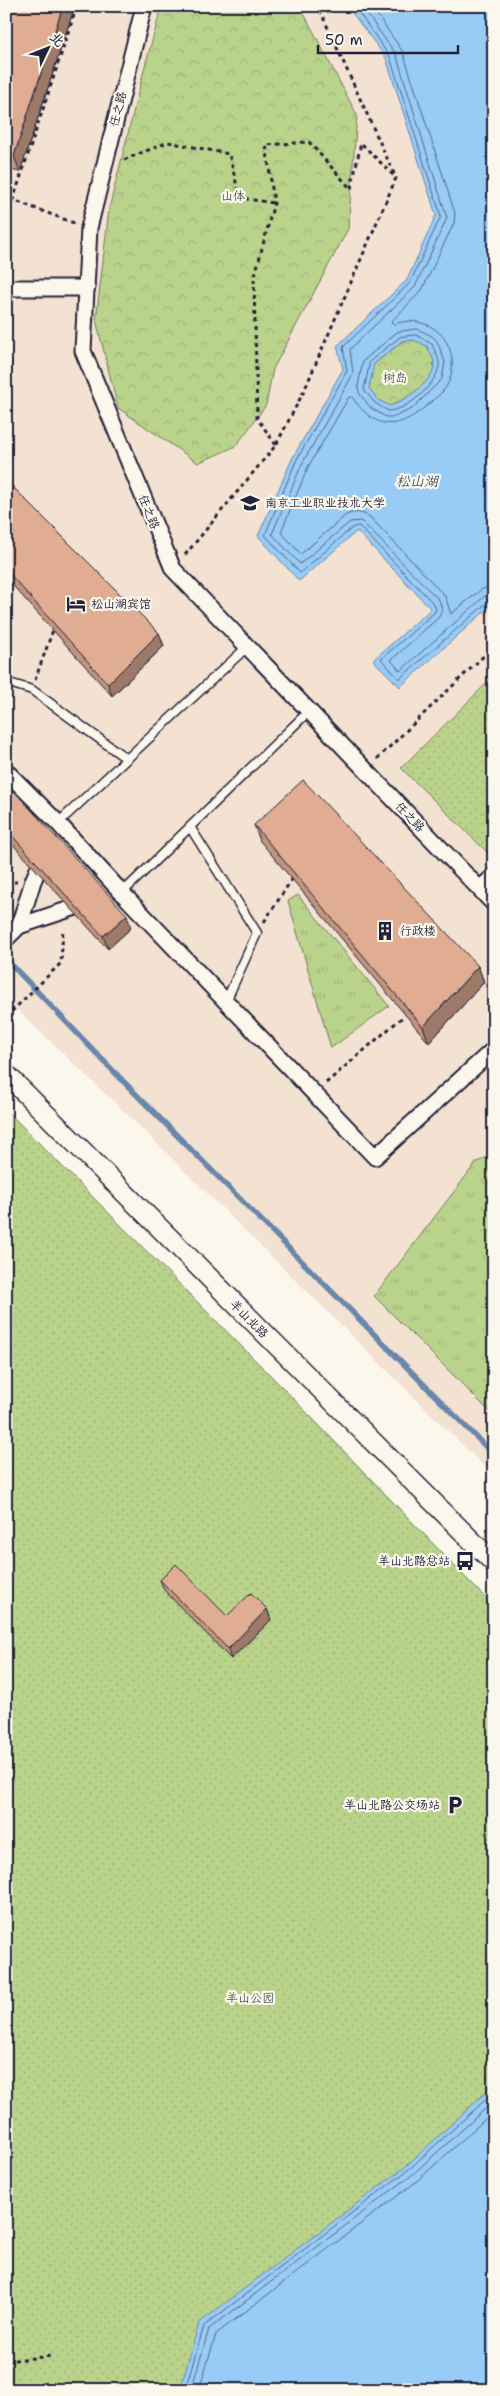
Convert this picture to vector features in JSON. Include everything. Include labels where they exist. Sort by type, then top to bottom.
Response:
[{"type":"street","name":"任之路","points":[[144,6],[89,228],[83,351],[173,570],[494,904]]},
{"type":"street","points":[[6,288],[87,288]]},
{"type":"street","points":[[6,771],[58,823],[122,893],[375,1157],[494,1049]]},
{"type":"street","points":[[19,926],[33,881],[58,823]]},
{"type":"street","points":[[480,889],[494,876]]},
{"type":"street","points":[[6,938],[19,926],[64,910],[122,893]]},
{"type":"street","name":"羊山北路","points":[[6,1074],[494,1564]]},
{"type":"lane","points":[[58,823],[247,647]]},
{"type":"lane","points":[[6,682],[32,690],[127,759]]},
{"type":"lane","points":[[122,893],[309,711]]},
{"type":"lane","points":[[190,827],[257,932],[226,1001]]},
{"type":"path","points":[[13,200],[77,6]]},
{"type":"path","points":[[173,570],[276,445],[304,391],[396,178],[318,6]]},
{"type":"path","points":[[121,160],[168,142],[230,154],[240,198],[274,203]]},
{"type":"path","points":[[276,445],[257,418],[254,279],[274,203],[266,145],[308,142],[351,189],[361,143],[396,178]]},
{"type":"path","points":[[6,197],[89,228]]},
{"type":"path","points":[[32,690],[53,630]]},
{"type":"path","points":[[366,770],[494,646]]},
{"type":"path","points":[[257,932],[292,880]]},
{"type":"path","points":[[6,1017],[61,963],[64,910]]},
{"type":"path","points":[[314,1094],[405,1015]]},
{"type":"path","points":[[6,2361],[51,2356]]},
{"type":"shaded area","name":"南京工业职业技术大学","points":[[6,6],[494,6],[494,1476],[133,1120],[6,999]]},
{"type":"green space","name":"山体","points":[[162,6],[300,6],[357,115],[348,229],[273,369],[266,405],[236,446],[198,463],[118,408],[96,320],[109,209]]},
{"type":"green space","name":"树岛","points":[[414,340],[427,345],[434,362],[433,371],[418,390],[390,406],[378,400],[369,388],[373,365],[403,341]]},
{"type":"green space","points":[[494,676],[494,851],[490,855],[401,768]]},
{"type":"green space","points":[[298,895],[389,1006],[331,1048],[288,901]]},
{"type":"green space","name":"羊山公园","points":[[6,1110],[285,1390],[494,1607],[494,2390],[6,2390]]},
{"type":"green space","points":[[494,1153],[494,1416],[374,1296],[476,1163]]},
{"type":"water","name":"松山湖","points":[[347,6],[494,6],[494,603],[400,687],[373,660],[431,609],[357,531],[299,581],[258,536],[292,459],[343,369],[337,346],[407,280],[436,215],[386,58]],"holes":[[[414,340],[427,346],[434,364],[430,377],[418,390],[390,406],[378,400],[369,388],[374,364],[402,341]]]},
{"type":"water","points":[[494,2085],[494,2390],[180,2390],[199,2323],[405,2167]]},
{"type":"building","points":[[6,6],[63,6],[14,156],[6,154]]},
{"type":"building","name":"松山湖宾馆","points":[[6,480],[159,633],[108,684],[6,570]]},
{"type":"building","name":"行政楼","points":[[303,780],[478,966],[423,1027],[254,825]]},
{"type":"building","points":[[14,791],[127,915],[103,936],[6,829],[6,797]]},
{"type":"building","points":[[176,1564],[227,1616],[251,1593],[267,1609],[228,1649],[160,1580]]},
{"type":"waterway","points":[[6,959],[123,1081],[494,1455]]},
{"type":"place","name":"南京工业职业技术大学","points":[[250,503]]},
{"type":"place","name":"松山湖宾馆","points":[[76,604]]},
{"type":"place","name":"行政楼","points":[[385,931]]},
{"type":"place","name":"羊山北路总站","points":[[465,1561]]},
{"type":"place","name":"羊山北路公交场站","points":[[455,1805]]}]
